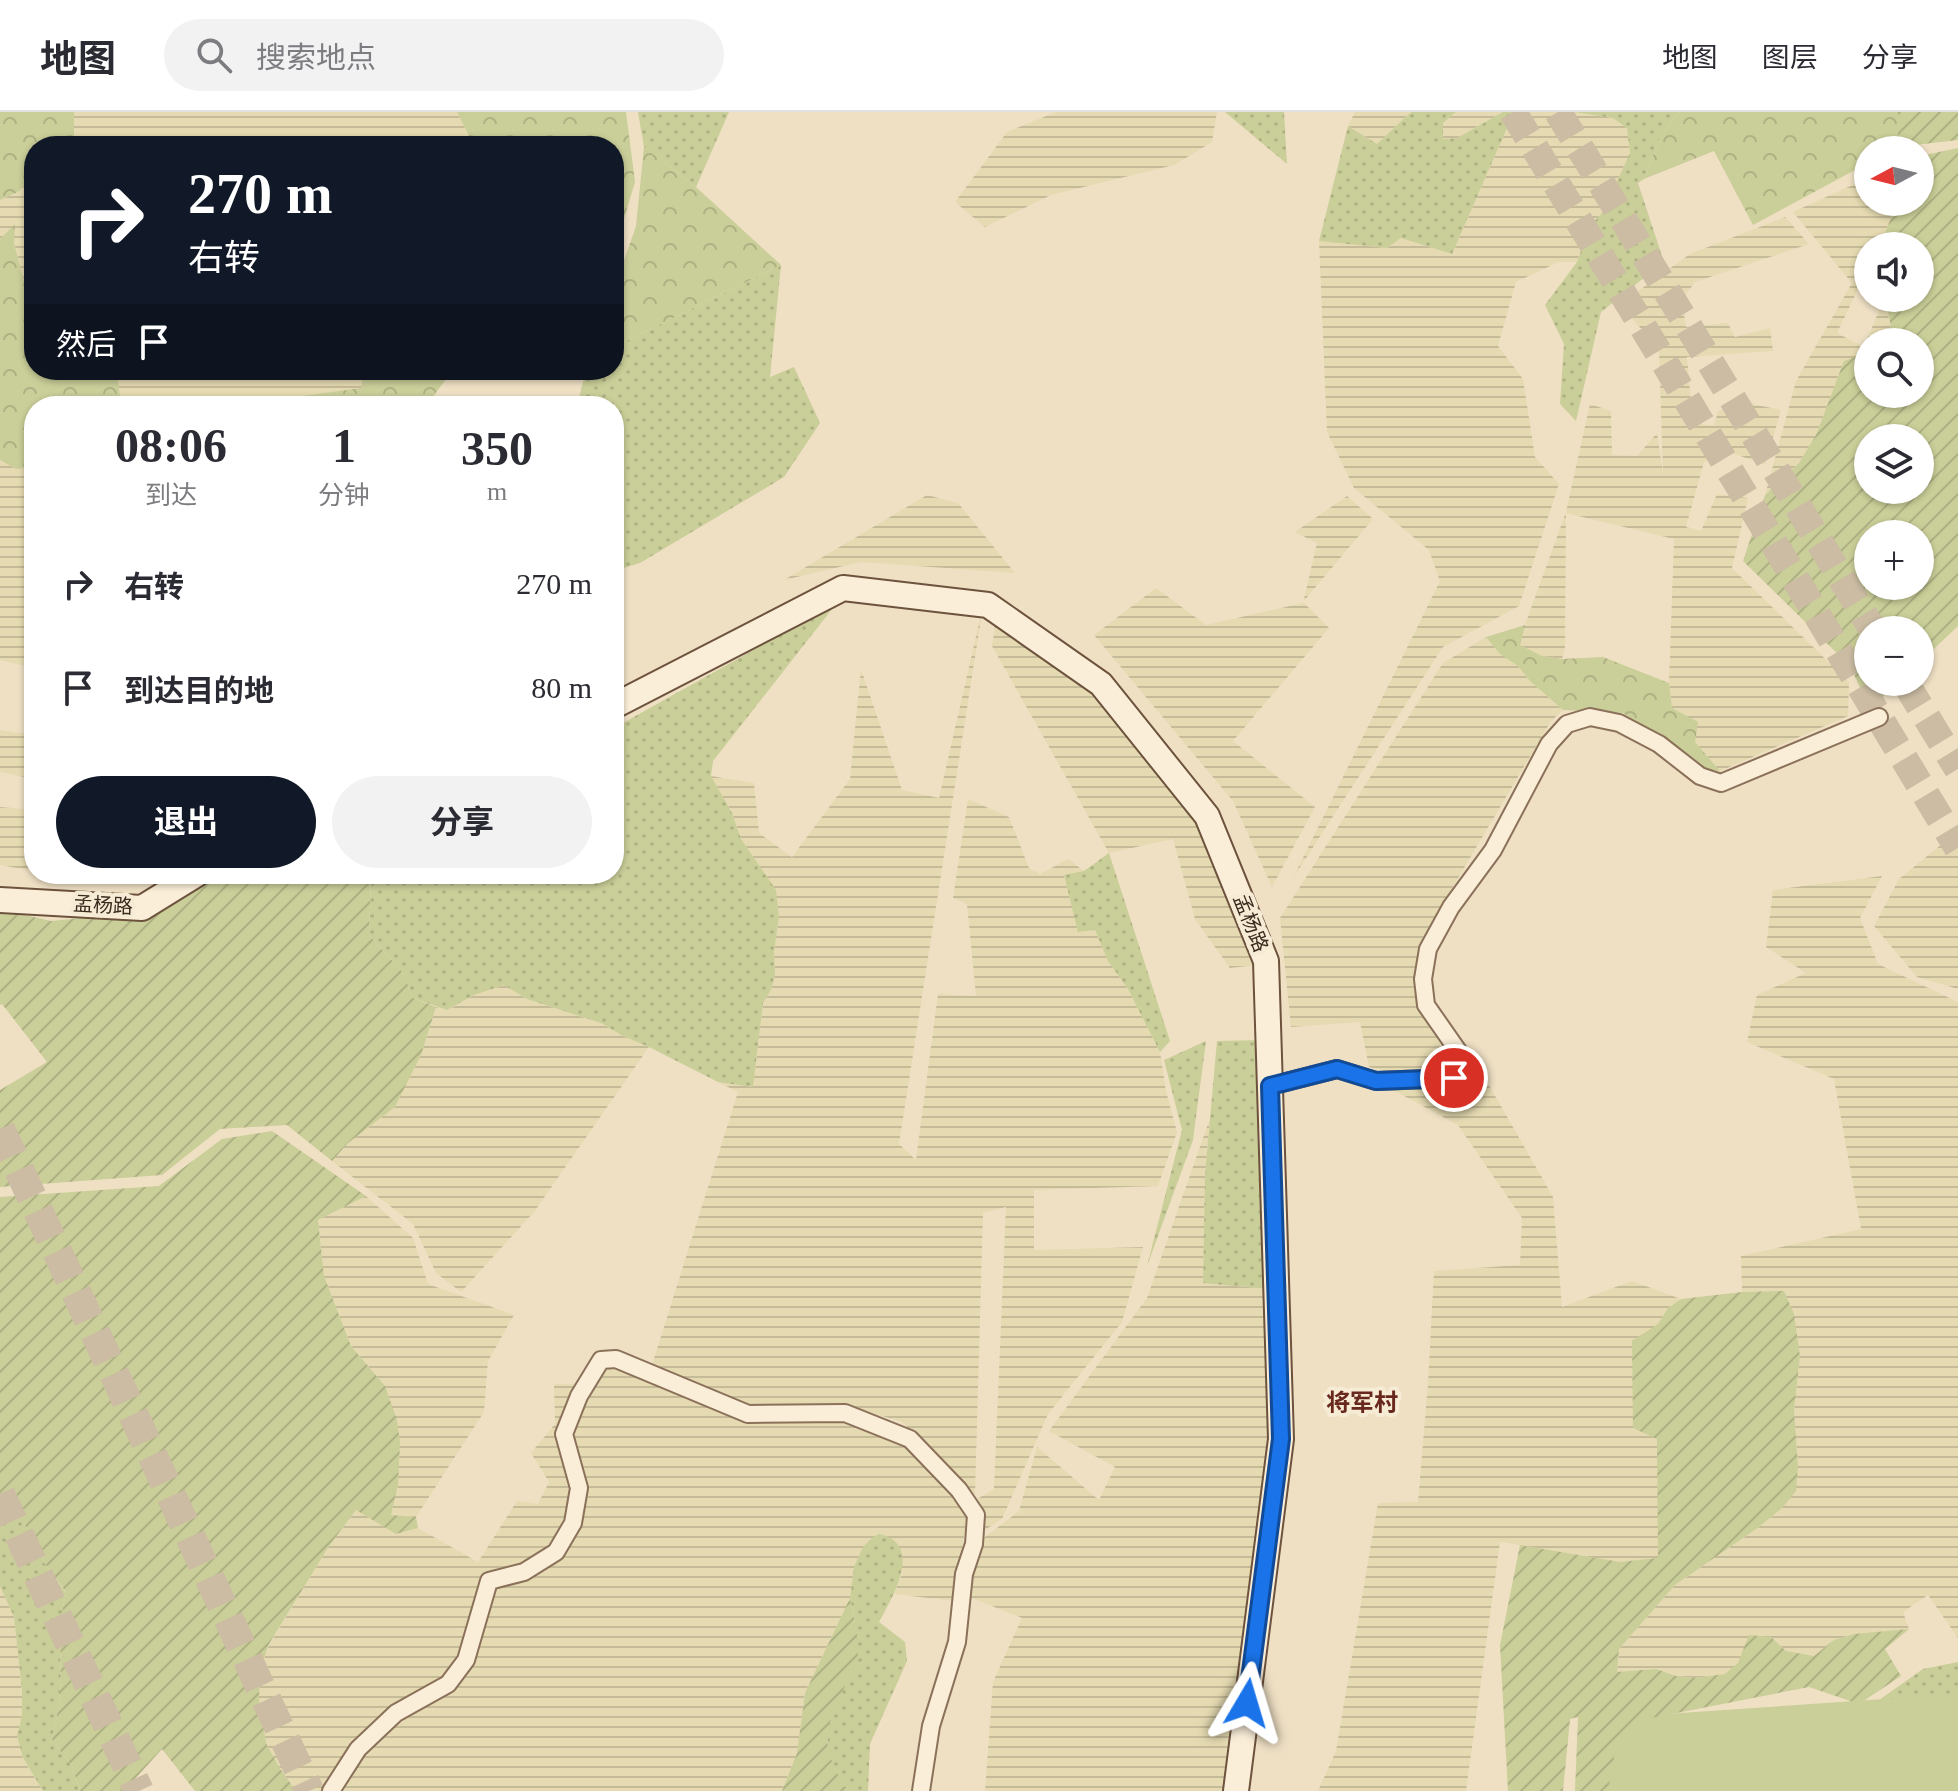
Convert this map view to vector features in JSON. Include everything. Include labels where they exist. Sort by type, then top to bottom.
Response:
[{"type":"main road","name":"孟杨路","points":[[624,701],[843,588],[988,605],[1101,684],[1207,816],[1266,961],[1281,1439],[1236,1791]]},
{"type":"main road","name":"孟杨路","points":[[0,900],[142,908],[181,884]]},
{"type":"street","points":[[1270,1086],[1337,1069],[1376,1081],[1454,1078],[1463,1058],[1426,1005],[1423,979],[1428,949],[1451,907],[1493,850],[1549,744],[1567,724],[1590,717],[1619,723],[1659,744],[1700,776],[1721,783],[1879,717]]},
{"type":"street","points":[[331,1791],[358,1749],[386,1722],[396,1713],[448,1684],[466,1660],[489,1581],[524,1572],[556,1552],[573,1523],[579,1488],[564,1434],[579,1396],[601,1360],[616,1359],[748,1414],[845,1413],[910,1439],[959,1490],[976,1515],[974,1544],[964,1574],[957,1642],[931,1726],[921,1791]]},
{"type":"shaded area","points":[[74,112],[457,112],[469,136],[74,136]]},
{"type":"shaded area","points":[[1056,112],[1217,112],[1212,142],[1174,165],[1051,195],[985,227],[955,202],[1007,132]]},
{"type":"shaded area","points":[[1355,112],[1411,112],[1377,144],[1348,126]]},
{"type":"shaded area","points":[[1456,112],[1503,112],[1457,138],[1443,139],[1443,123]]},
{"type":"shaded area","points":[[1514,112],[1574,112],[1613,118],[1627,128],[1630,153],[1603,212],[1590,226],[1577,262],[1559,262],[1516,282],[1498,346],[1523,379],[1535,457],[1559,484],[1519,606],[1443,647],[1293,878],[1440,581],[1429,550],[1354,488],[1327,432],[1319,241],[1387,248],[1401,238],[1452,254]]},
{"type":"shaded area","points":[[1854,184],[1854,216],[1892,216],[1885,232],[1854,232],[1854,297],[1837,333],[1854,342],[1854,357],[1844,361],[1816,435],[1799,463],[1765,495],[1796,381],[1852,283],[1793,212]]},
{"type":"shaded area","points":[[24,186],[24,281],[14,243],[0,239],[0,200]]},
{"type":"shaded area","points":[[1785,217],[1809,244],[1695,282],[1682,300],[1686,327],[1728,323],[1735,337],[1770,328],[1773,351],[1687,357],[1693,423],[1714,426],[1718,411],[1747,403],[1781,410],[1765,465],[1727,451],[1704,462],[1686,527],[1701,531],[1717,494],[1748,498],[1732,568],[1849,682],[1848,716],[1720,771],[1672,708],[1669,682],[1674,539],[1566,513],[1565,648],[1562,659],[1542,656],[1519,645],[1566,512],[1590,404],[1611,411],[1612,455],[1637,456],[1657,433],[1663,473],[1659,350],[1620,304],[1690,254]]},
{"type":"shaded area","points":[[1878,312],[1887,312],[1891,327],[1872,328]]},
{"type":"shaded area","points":[[118,380],[362,380],[362,388],[302,396],[120,396]]},
{"type":"shaded area","points":[[0,460],[16,469],[24,468],[24,666],[0,660]]},
{"type":"shaded area","points":[[927,495],[958,503],[1015,573],[861,562],[784,580]]},
{"type":"shaded area","points":[[1347,496],[1373,519],[1303,602],[1317,543],[1295,532]]},
{"type":"shaded area","points":[[1156,588],[1206,625],[1303,602],[1329,628],[1233,741],[1315,807],[1272,887],[1233,801],[1094,635]]},
{"type":"shaded area","points":[[983,606],[899,1144],[916,1160],[938,994],[976,996],[967,904],[953,898],[968,799],[1009,817],[1029,868],[1040,874],[1068,859],[1084,871],[1064,876],[1079,932],[1095,930],[1108,961],[1128,989],[1160,1052],[1177,1132],[1158,1186],[1034,1190],[1034,1250],[1143,1247],[1122,1322],[1048,1414],[1002,1519],[971,1539],[977,1499],[994,1489],[1006,1207],[983,1213],[975,1495],[902,1422],[843,1404],[758,1408],[651,1368],[738,1092],[718,1082],[753,1087],[763,1003],[771,990],[775,974],[774,952],[779,917],[775,890],[741,839],[732,813],[711,776],[754,783],[759,833],[792,857],[850,779],[861,669],[902,790],[939,798]]},
{"type":"shaded area","points":[[997,610],[1033,627],[1162,758],[1232,870],[1257,965],[1230,968],[1195,919],[1173,839],[1109,853],[992,646]]},
{"type":"shaded area","points":[[1486,637],[1563,710],[1551,721],[1422,939],[1421,1010],[1457,1066],[1394,1073],[1369,1067],[1360,1022],[1291,1027],[1280,918],[1443,663]]},
{"type":"shaded area","points":[[0,730],[24,734],[24,777],[0,772]]},
{"type":"shaded area","points":[[0,807],[24,809],[24,869],[0,865]]},
{"type":"shaded area","points":[[1958,831],[1958,989],[1917,977],[1874,926],[1899,879]]},
{"type":"shaded area","points":[[1882,876],[1860,918],[1878,964],[1958,1002],[1958,1638],[1928,1595],[1903,1612],[1909,1629],[1854,1634],[1834,1640],[1814,1656],[1786,1651],[1771,1637],[1725,1674],[1694,1678],[1656,1669],[1617,1673],[1619,1649],[1675,1585],[1782,1508],[1798,1467],[1794,1410],[1800,1357],[1784,1291],[1742,1292],[1741,1256],[1861,1229],[1834,1079],[1747,1042],[1757,995],[1806,973],[1766,947],[1773,890]]},
{"type":"shaded area","points":[[504,985],[527,999],[601,1023],[649,1047],[534,1212],[461,1292],[436,1273],[413,1224],[332,1161],[348,1143],[395,1107],[421,1055],[436,1007],[448,1010],[474,995]]},
{"type":"shaded area","points":[[1486,1080],[1553,1197],[1562,1307],[1632,1281],[1681,1299],[1668,1308],[1658,1324],[1658,1559],[1620,1562],[1500,1542],[1466,1791],[1318,1791],[1336,1751],[1378,1503],[1418,1502],[1434,1271],[1520,1265],[1522,1218],[1458,1125],[1380,1083]]},
{"type":"shaded area","points":[[1210,1118],[1205,1176],[1203,1283],[1269,1289],[1275,1456],[1231,1791],[985,1791],[993,1682],[1022,1618],[962,1594],[968,1550],[1019,1511],[1037,1447],[1099,1500],[1115,1467],[1049,1431],[1147,1298]]},
{"type":"shaded area","points":[[366,1196],[413,1238],[428,1284],[514,1315],[488,1361],[484,1412],[416,1517],[391,1515],[398,1485],[385,1386],[351,1346],[324,1276],[318,1220]]},
{"type":"shaded area","points":[[601,1353],[758,1419],[848,1413],[903,1435],[969,1502],[954,1601],[894,1594],[903,1571],[854,1567],[850,1598],[805,1693],[797,1753],[782,1791],[296,1791],[266,1743],[259,1698],[260,1670],[269,1645],[329,1546],[356,1510],[396,1534],[418,1528],[478,1562],[517,1501],[538,1504],[549,1482],[531,1453],[555,1424],[554,1384],[576,1384]]},
{"type":"shaded area","points":[[0,1586],[14,1617],[22,1691],[22,1715],[17,1736],[23,1759],[43,1791],[0,1791]]},
{"type":"green space","points":[[0,112],[74,112],[74,136],[24,136],[24,186],[0,200]]},
{"type":"green space","points":[[457,112],[626,112],[635,182],[624,219],[624,136],[469,136]]},
{"type":"green space","points":[[638,112],[729,112],[696,187],[644,147]]},
{"type":"green space","points":[[1225,112],[1284,112],[1287,164]]},
{"type":"green space","points":[[1411,112],[1456,112],[1443,123],[1443,139],[1457,138],[1503,112],[1514,112],[1452,254],[1401,238],[1387,248],[1319,241],[1348,126],[1377,144]]},
{"type":"green space","points":[[1574,112],[1679,112],[1660,138],[1644,179],[1638,183],[1664,262],[1601,312],[1576,421],[1560,404],[1564,344],[1545,305],[1577,262],[1590,226],[1603,212],[1630,153],[1627,128],[1613,118]]},
{"type":"green space","points":[[1679,112],[1898,112],[1898,136],[1854,136],[1854,171],[1753,225],[1714,151],[1644,179],[1660,138]]},
{"type":"green space","points":[[1898,112],[1958,112],[1958,140],[1934,143],[1934,136],[1898,136]]},
{"type":"green space","points":[[644,147],[696,187],[781,265],[624,342],[624,260],[636,226]]},
{"type":"green space","points":[[1958,148],[1958,626],[1934,649],[1934,616],[1854,616],[1854,675],[1850,666],[1743,561],[1765,495],[1799,463],[1816,435],[1844,361],[1854,357],[1854,408],[1934,408],[1934,328],[1890,328],[1888,312],[1934,312],[1934,232],[1885,232],[1892,216],[1934,216],[1934,153]]},
{"type":"green space","points":[[15,224],[14,243],[24,281],[24,380],[118,380],[120,396],[24,396],[24,468],[16,469],[0,460],[0,239]]},
{"type":"green space","points":[[781,265],[770,377],[794,367],[820,423],[784,477],[640,563],[624,568],[624,396],[580,396],[584,380],[624,380],[624,342]]},
{"type":"green space","points":[[362,380],[446,380],[434,396],[302,396],[361,388]]},
{"type":"green space","points":[[836,604],[713,761],[711,776],[732,813],[741,839],[776,890],[779,917],[774,952],[775,974],[771,990],[763,1003],[753,1087],[718,1082],[601,1023],[527,999],[504,985],[474,995],[447,1010],[413,998],[403,973],[369,935],[371,884],[624,884],[624,722]]},
{"type":"green space","points":[[1525,625],[1520,645],[1542,656],[1562,659],[1603,657],[1669,683],[1672,708],[1698,722],[1695,742],[1720,771],[1707,770],[1623,713],[1563,710],[1518,666],[1500,654],[1486,637]]},
{"type":"green space","points":[[1864,696],[1884,696],[1870,709]]},
{"type":"green space","points":[[1109,853],[1170,1041],[1160,1052],[1128,989],[1108,961],[1095,930],[1078,932],[1064,875],[1084,871]]},
{"type":"green space","points":[[198,884],[371,884],[369,935],[403,973],[413,998],[436,1007],[421,1055],[395,1107],[348,1143],[332,1161],[287,1125],[220,1129],[162,1175],[0,1187],[0,1090],[47,1062],[0,1005],[0,909],[51,921],[122,914]]},
{"type":"green space","points":[[1266,1040],[1269,1289],[1203,1283],[1205,1175],[1217,1041]]},
{"type":"green space","points":[[1206,1041],[1193,1140],[1147,1266],[1182,1130],[1164,1060]]},
{"type":"green space","points":[[272,1131],[366,1196],[318,1220],[324,1276],[351,1346],[385,1386],[397,1420],[400,1442],[398,1485],[391,1515],[416,1517],[418,1528],[396,1534],[356,1510],[329,1546],[269,1644],[260,1670],[259,1698],[266,1743],[296,1791],[195,1791],[162,1749],[124,1791],[80,1791],[72,1766],[52,1740],[61,1695],[60,1622],[66,1592],[43,1561],[25,1525],[0,1505],[0,1197],[159,1186],[222,1139]]},
{"type":"green space","points":[[1784,1291],[1794,1314],[1800,1357],[1794,1410],[1798,1467],[1796,1491],[1782,1508],[1759,1527],[1675,1585],[1619,1649],[1617,1672],[1656,1669],[1694,1678],[1725,1674],[1738,1663],[1749,1635],[1771,1637],[1786,1651],[1814,1656],[1834,1640],[1854,1634],[1909,1629],[1885,1649],[1901,1676],[1859,1704],[1809,1687],[1651,1718],[1617,1741],[1608,1791],[1575,1791],[1578,1717],[1570,1719],[1563,1791],[1508,1791],[1500,1645],[1520,1545],[1620,1562],[1658,1558],[1657,1439],[1633,1428],[1632,1341],[1658,1324],[1668,1308],[1681,1299]]},
{"type":"green space","points":[[0,1505],[25,1525],[43,1561],[66,1593],[60,1622],[61,1695],[52,1740],[72,1766],[80,1791],[43,1791],[23,1758],[17,1736],[22,1715],[22,1691],[14,1617],[0,1586]]},
{"type":"green space","points":[[879,1534],[893,1540],[903,1560],[897,1586],[879,1622],[905,1642],[907,1661],[870,1744],[868,1791],[847,1791],[832,1767],[827,1732],[855,1623],[850,1598],[854,1567],[863,1547]]},
{"type":"green space","points":[[850,1598],[858,1657],[833,1713],[828,1737],[832,1760],[847,1791],[782,1791],[797,1753],[805,1693]]},
{"type":"green space","points":[[1958,1662],[1958,1791],[1852,1719],[1923,1669]]},
{"type":"green space","points":[[1958,1694],[1958,1791],[1593,1791],[1607,1718]]},
{"type":"tunnel","points":[[1513,112],[1958,848]]},
{"type":"tunnel","points":[[1558,112],[1864,616]]},
{"type":"tunnel","points":[[1914,696],[1958,769]]},
{"type":"tunnel","points":[[0,1129],[309,1791]]},
{"type":"tunnel","points":[[0,1494],[139,1791]]},
{"type":"district","name":"将军村","points":[[1362,1403]]},
{"type":"route","points":[[1247,1703],[1281,1439],[1270,1086],[1337,1069],[1376,1081],[1454,1078]]}]
